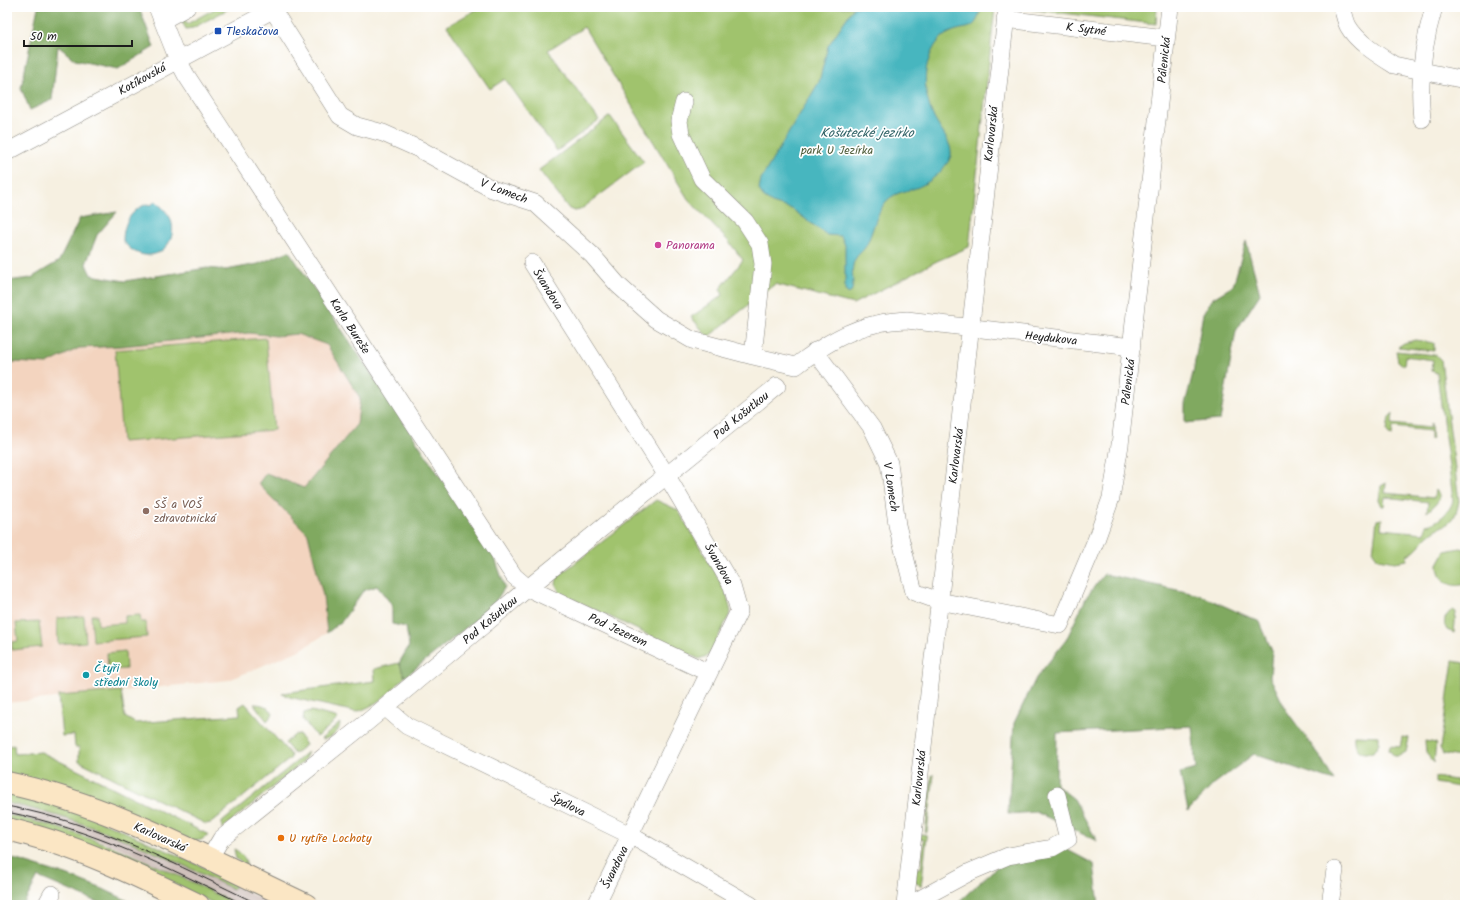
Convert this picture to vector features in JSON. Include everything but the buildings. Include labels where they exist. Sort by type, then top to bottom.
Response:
[{"type":"main road","name":"Karlovarská","points":[[7,783],[93,808],[209,859],[306,905]]},
{"type":"main road","points":[[7,828],[57,843],[100,859],[198,905]]},
{"type":"street","points":[[178,60],[160,14],[187,7]]},
{"type":"street","name":"Pálenická","points":[[939,601],[1060,625],[1096,540],[1111,498],[1120,445],[1170,7]]},
{"type":"street","points":[[1342,7],[1346,24],[1361,41],[1394,65],[1465,80]]},
{"type":"street","points":[[1422,119],[1420,96],[1421,70],[1427,31],[1434,7]]},
{"type":"street","name":"Kotíkovská","points":[[7,152],[275,8]]},
{"type":"street","name":"V Lomech","points":[[275,8],[340,116],[356,126],[383,133],[420,149],[492,189],[535,203],[592,255],[618,285],[656,319],[692,340],[796,366],[815,351],[872,428],[889,463],[897,525],[914,592],[939,601]]},
{"type":"street","name":"K Sytné","points":[[1006,13],[1166,38]]},
{"type":"street","name":"Karlovarská","points":[[905,905],[1006,13]]},
{"type":"street","name":"Karla Bureše","points":[[178,60],[190,82],[514,576],[528,588]]},
{"type":"street","points":[[684,102],[679,121],[681,134],[702,179],[745,221],[760,244],[762,264],[753,356]]},
{"type":"street","name":"Švandova","points":[[532,263],[667,476],[732,586],[739,611],[596,905]]},
{"type":"street","points":[[815,351],[851,332],[876,324],[907,320],[970,329]]},
{"type":"street","name":"Heydukova","points":[[970,329],[1132,347]]},
{"type":"street","name":"Pod Košutkou","points":[[209,859],[221,839],[778,386]]},
{"type":"street","name":"Pod Jezerem","points":[[528,588],[709,673]]},
{"type":"street","name":"Špálova","points":[[385,707],[407,726],[630,835],[751,905]]},
{"type":"street","points":[[909,905],[970,872],[1008,856],[1052,848],[1068,839],[1057,795]]},
{"type":"street","points":[[1330,905],[1335,870]]},
{"type":"shaded area","name":"SŠ a VOŠ zdravotnická","points":[[249,333],[276,336],[297,334],[328,345],[360,398],[357,424],[304,488],[266,473],[258,484],[308,534],[323,596],[327,633],[302,649],[229,680],[7,703],[7,365],[14,362],[47,364],[79,348],[122,346]]},
{"type":"shaded area","points":[[7,803],[65,817],[127,839],[233,889],[235,886],[274,905],[230,905],[226,903],[228,899],[125,850],[82,834],[40,822],[7,815]]},
{"type":"green space","points":[[38,7],[139,7],[154,47],[118,69],[75,60],[58,46],[52,100],[30,110],[21,88]]},
{"type":"green space","points":[[216,7],[232,7],[193,28],[186,29],[179,17],[184,18],[187,24]]},
{"type":"green space","name":"park U Jezírka","points":[[481,7],[995,7],[969,247],[937,261],[853,304],[775,284],[708,337],[691,317],[723,295],[720,289],[743,260],[729,242],[688,199],[584,27],[548,50],[599,120],[557,151],[505,79],[490,89],[447,26]]},
{"type":"green space","points":[[1027,7],[1157,7],[1156,24],[1027,9]]},
{"type":"green space","points":[[610,116],[644,162],[580,210],[575,211],[569,209],[539,170]]},
{"type":"green space","points":[[117,212],[97,235],[86,264],[91,275],[125,281],[207,268],[226,270],[258,264],[289,251],[495,558],[505,587],[492,607],[405,677],[399,663],[409,646],[406,627],[392,624],[392,605],[377,586],[363,591],[342,621],[327,633],[323,596],[308,534],[258,484],[266,473],[304,488],[357,424],[360,398],[327,345],[297,334],[276,336],[249,333],[122,346],[79,348],[47,364],[14,362],[7,365],[7,281],[31,278],[59,261],[80,218]]},
{"type":"green space","points":[[1246,241],[1260,294],[1236,331],[1220,420],[1185,423],[1185,404],[1193,373],[1203,313],[1213,298],[1233,286]]},
{"type":"green space","points":[[266,338],[274,430],[122,442],[115,350]]},
{"type":"green space","points":[[1415,340],[1434,343],[1434,351],[1398,347],[1404,343]]},
{"type":"green space","points":[[1396,351],[1436,355],[1441,360],[1459,501],[1454,517],[1448,524],[1429,535],[1416,549],[1407,555],[1407,560],[1395,562],[1378,559],[1373,552],[1377,520],[1382,519],[1381,529],[1425,533],[1426,525],[1439,520],[1452,504],[1453,500],[1437,373],[1432,371],[1433,360],[1405,356],[1404,366],[1398,361]]},
{"type":"green space","points":[[1393,413],[1392,424],[1430,428],[1431,423],[1432,438],[1430,440],[1430,431],[1393,427],[1392,436],[1389,435],[1387,431],[1389,417]]},
{"type":"green space","points":[[1386,483],[1385,493],[1434,498],[1435,489],[1438,492],[1439,498],[1436,504],[1427,512],[1428,502],[1385,497],[1384,506],[1382,506],[1379,500],[1381,486]]},
{"type":"green space","points":[[656,500],[678,510],[726,591],[731,612],[709,655],[699,659],[560,593],[556,585],[557,577]]},
{"type":"green space","points":[[1460,548],[1465,549],[1465,584],[1454,585],[1443,579],[1440,575],[1438,564],[1445,551]]},
{"type":"green space","points":[[1104,574],[1200,595],[1260,622],[1272,651],[1270,677],[1286,710],[1321,758],[1334,781],[1254,754],[1214,784],[1188,811],[1180,773],[1196,769],[1192,726],[1057,733],[1056,785],[1074,799],[1097,841],[1036,812],[1008,814],[1014,723],[1036,678],[1066,640],[1087,596]]},
{"type":"green space","points":[[1453,610],[1456,612],[1454,633],[1447,630],[1445,627],[1445,618]]},
{"type":"green space","points":[[91,615],[97,615],[98,625],[125,623],[125,616],[140,615],[141,622],[146,622],[147,637],[93,641]]},
{"type":"green space","points":[[84,616],[86,642],[58,644],[57,618]]},
{"type":"green space","points":[[39,622],[42,647],[12,650],[12,642],[18,641],[16,623]]},
{"type":"green space","points":[[125,651],[126,669],[108,670],[107,653]]},
{"type":"green space","points":[[1453,661],[1465,663],[1465,724],[1460,757],[1443,754],[1440,748]]},
{"type":"green space","points":[[399,663],[405,677],[377,702],[356,712],[289,697],[282,693],[375,681],[374,669]]},
{"type":"green space","points":[[121,691],[125,717],[135,723],[240,715],[239,707],[245,703],[291,755],[291,758],[211,823],[206,824],[79,761],[79,747],[75,747],[74,735],[62,736],[58,696]]},
{"type":"green space","points":[[254,704],[268,707],[273,714],[267,721]]},
{"type":"green space","points":[[311,711],[338,719],[317,737],[303,720],[304,713]]},
{"type":"green space","points":[[340,723],[340,726],[334,735],[321,739]]},
{"type":"green space","points":[[296,734],[300,735],[306,745],[294,754],[285,743]]},
{"type":"green space","points":[[1355,735],[1379,736],[1379,743],[1373,752],[1361,752],[1355,744]]},
{"type":"green space","points":[[1402,737],[1409,738],[1406,752],[1399,756],[1394,756],[1389,750],[1390,746],[1400,747]]},
{"type":"green space","points":[[1425,741],[1436,743],[1434,763],[1426,753]]},
{"type":"green space","points":[[14,745],[15,754],[41,752],[209,835],[201,840],[194,841],[7,773],[7,746]]},
{"type":"green space","points":[[308,752],[303,762],[222,829],[222,822]]},
{"type":"green space","points":[[932,775],[934,775],[927,832],[925,833]]},
{"type":"green space","points":[[1435,777],[1465,783],[1465,788],[1435,783]]},
{"type":"green space","points":[[7,792],[81,812],[237,882],[233,889],[151,850],[95,828],[37,810],[7,803]]},
{"type":"green space","points":[[7,815],[93,839],[174,874],[228,900],[225,905],[217,905],[170,882],[7,820]]},
{"type":"green space","points":[[921,834],[926,835],[927,837],[921,887],[915,881],[916,868],[921,868],[924,839],[919,838]]},
{"type":"green space","points":[[1062,847],[1094,864],[1099,905],[955,905],[999,865]]},
{"type":"green space","points":[[234,849],[243,856],[246,866],[236,859]]},
{"type":"green space","points":[[7,857],[66,875],[103,889],[137,905],[104,905],[38,877],[23,905],[7,905]]},
{"type":"water","name":"Košutecké jezírko","points":[[854,7],[981,7],[979,16],[973,25],[955,30],[939,40],[930,55],[927,66],[925,81],[927,97],[934,118],[950,146],[951,156],[941,171],[929,181],[916,188],[894,195],[884,204],[878,214],[866,246],[854,261],[852,289],[849,294],[845,291],[845,245],[841,236],[827,235],[792,209],[772,203],[763,197],[759,189],[761,179],[819,82],[828,46]]},
{"type":"water","points":[[156,201],[170,217],[172,235],[170,242],[166,247],[154,254],[140,254],[130,249],[123,241],[124,228],[129,218],[136,210],[147,204],[151,205]]},
{"type":"tram line","points":[[7,806],[74,823],[106,834],[167,860],[260,905]]},
{"type":"tram line","points":[[7,812],[69,828],[99,839],[158,863],[245,905]]},
{"type":"place","name":"Tleskačova","points":[[218,31]]},
{"type":"place","name":"Panorama","points":[[658,245]]},
{"type":"place","name":"SŠ a VOŠ zdravotnická","points":[[146,511]]},
{"type":"place","name":"Čtyři střední školy","points":[[86,675]]},
{"type":"place","name":"U rytíře Lochoty","points":[[281,838]]}]
